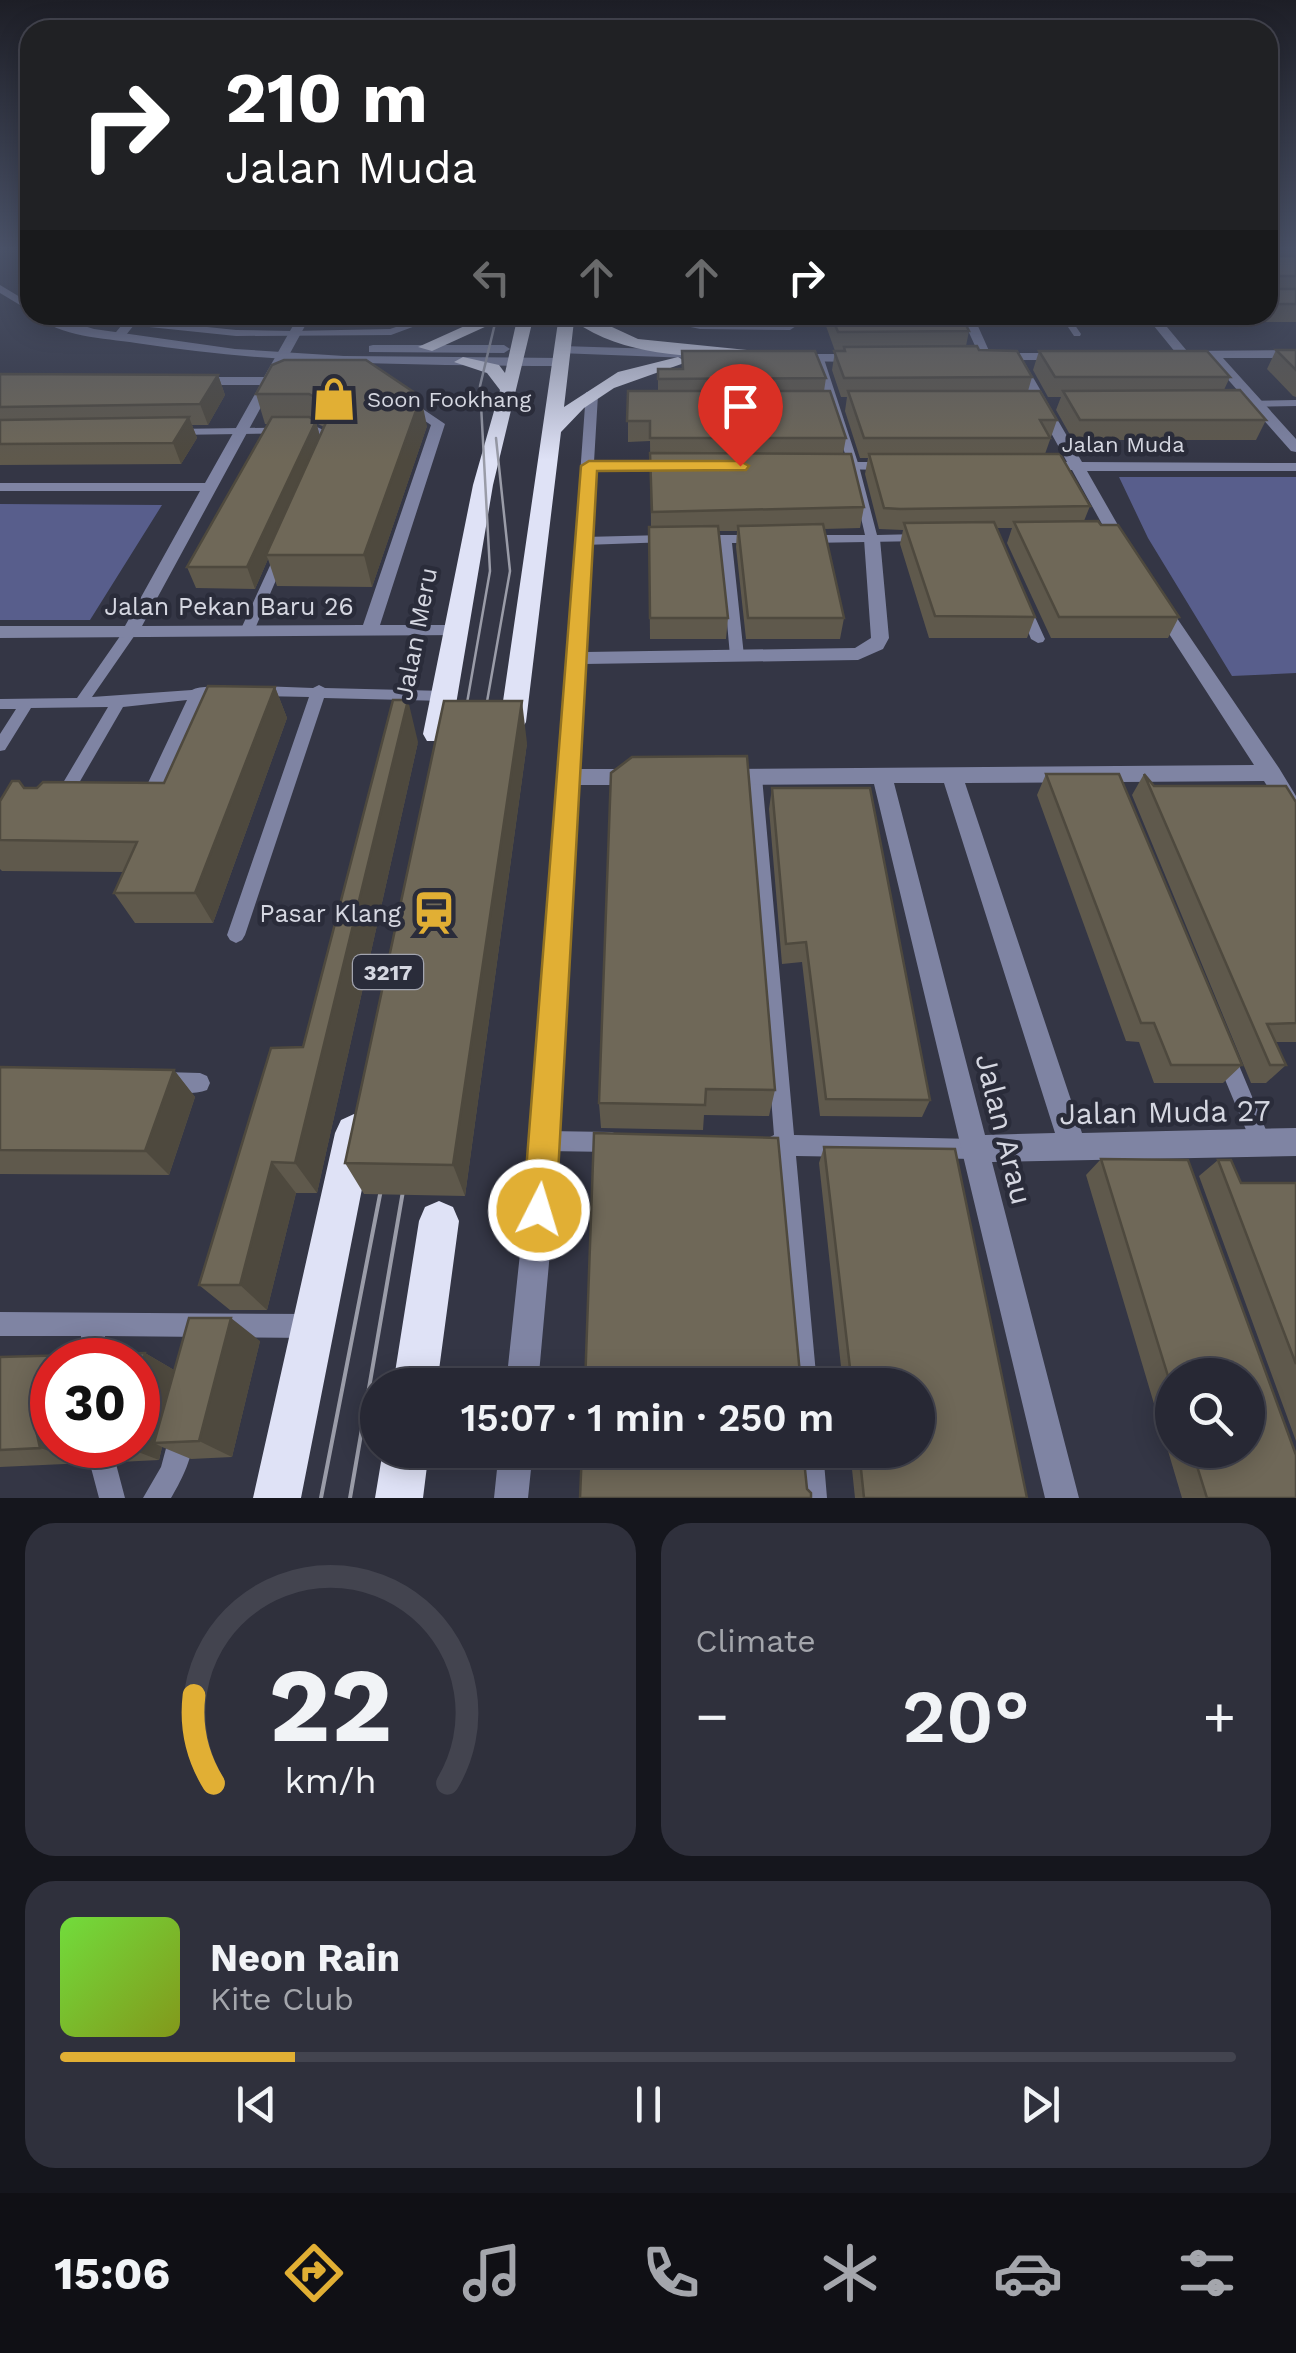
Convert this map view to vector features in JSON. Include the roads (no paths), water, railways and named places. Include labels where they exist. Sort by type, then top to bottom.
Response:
[{"type":"highway","points":[[426,347],[479,325]]},
{"type":"highway","name":"Jalan Meru","points":[[432,757],[459,630],[483,486],[524,325]]},
{"type":"highway","points":[[513,722],[567,325]]},
{"type":"highway","points":[[592,325],[645,344],[765,358]]},
{"type":"highway","points":[[463,362],[493,369],[509,390]]},
{"type":"highway","points":[[552,431],[569,408],[591,395],[652,366],[678,362]]},
{"type":"highway","points":[[277,1498],[359,1108]]},
{"type":"highway","points":[[418,1368],[439,1222]]},
{"type":"highway","points":[[399,1498],[403,1468]]},
{"type":"street","points":[[63,325],[198,348],[385,362],[463,362],[519,356]]},
{"type":"street","points":[[118,337],[128,325]]},
{"type":"street","points":[[130,632],[298,325]]},
{"type":"street","points":[[789,325],[792,358]]},
{"type":"street","points":[[971,325],[984,356]]},
{"type":"street","points":[[1160,325],[1184,355]]},
{"type":"street","points":[[281,354],[426,347],[519,356],[874,358]]},
{"type":"street","points":[[1166,355],[1296,354]]},
{"type":"street","points":[[1213,355],[1296,448]]},
{"type":"street","points":[[562,356],[678,362],[765,358]]},
{"type":"street","points":[[1016,356],[1134,566]]},
{"type":"street","points":[[966,357],[1076,356]]},
{"type":"street","points":[[188,381],[303,381]]},
{"type":"street","points":[[370,630],[438,424],[392,392]]},
{"type":"street","points":[[524,1368],[546,1140],[591,395]]},
{"type":"street","points":[[589,466],[684,466]]},
{"type":"street","points":[[816,466],[910,466]]},
{"type":"street","name":"Jalan Muda","points":[[1021,466],[1296,467]]},
{"type":"street","points":[[0,488],[208,488]]},
{"type":"street","points":[[577,658],[858,654],[877,644],[880,638],[872,538]]},
{"type":"street","points":[[1154,598],[1234,724],[1272,772],[1296,814]]},
{"type":"street","name":"Jalan Pekan Baru 26","points":[[0,632],[459,630]]},
{"type":"street","points":[[699,778],[952,774],[1115,783],[1272,772]]},
{"type":"street","name":"Jalan Arau","points":[[952,774],[1073,1147]]},
{"type":"street","name":"Jalan Arau","points":[[882,775],[1062,1498]]},
{"type":"street","points":[[569,778],[662,778]]},
{"type":"street","name":"Jalan Muda 27","points":[[975,1150],[1073,1147],[1176,1153],[1260,1142],[1296,1142]]},
{"type":"street","points":[[511,1498],[514,1468]]},
{"type":"lane","points":[[177,325],[236,333],[292,334],[392,332],[412,325]]},
{"type":"lane","points":[[1071,325],[1077,334]]},
{"type":"lane","points":[[818,359],[854,466],[872,538]]},
{"type":"lane","points":[[1240,404],[1296,403]]},
{"type":"lane","points":[[814,405],[853,405]]},
{"type":"lane","points":[[1024,405],[1063,405]]},
{"type":"lane","points":[[159,432],[317,430],[332,438],[324,456]]},
{"type":"lane","points":[[1094,535],[1114,534]]},
{"type":"lane","points":[[799,538],[942,538]]},
{"type":"lane","points":[[691,539],[763,539]]},
{"type":"lane","points":[[726,539],[737,656]]},
{"type":"lane","points":[[584,540],[673,540]]},
{"type":"lane","points":[[247,631],[286,543]]},
{"type":"lane","points":[[1017,588],[1038,640]]},
{"type":"lane","points":[[82,703],[130,632]]},
{"type":"lane","points":[[236,936],[318,690]]},
{"type":"lane","points":[[250,691],[445,696]]},
{"type":"lane","points":[[144,806],[198,692]]},
{"type":"lane","points":[[0,704],[118,702],[232,692]]},
{"type":"lane","points":[[53,812],[118,702]]},
{"type":"lane","points":[[0,746],[27,704]]},
{"type":"lane","points":[[754,778],[804,1368]]},
{"type":"lane","points":[[1216,1032],[1260,1142]]},
{"type":"lane","points":[[146,1082],[200,1083]]},
{"type":"lane","points":[[546,1140],[626,1142]]},
{"type":"lane","points":[[745,1144],[975,1150]]},
{"type":"lane","points":[[0,1324],[93,1324],[207,1334],[314,1326]]},
{"type":"lane","points":[[93,1324],[93,1338]]},
{"type":"lane","points":[[156,1498],[172,1472],[186,1417]]},
{"type":"lane","points":[[104,1468],[112,1498]]},
{"type":"lane","points":[[812,1468],[814,1498]]},
{"type":"tram line","points":[[463,726],[490,571],[480,386],[495,325]]},
{"type":"tram line","points":[[482,730],[510,571],[496,438]]},
{"type":"tram line","points":[[350,1498],[407,1168]]},
{"type":"tram line","points":[[321,1498],[385,1169]]},
{"type":"place","name":"Soon Fookhang","points":[[334,399]]},
{"type":"place","name":"Pasar Klang","points":[[434,913]]}]
